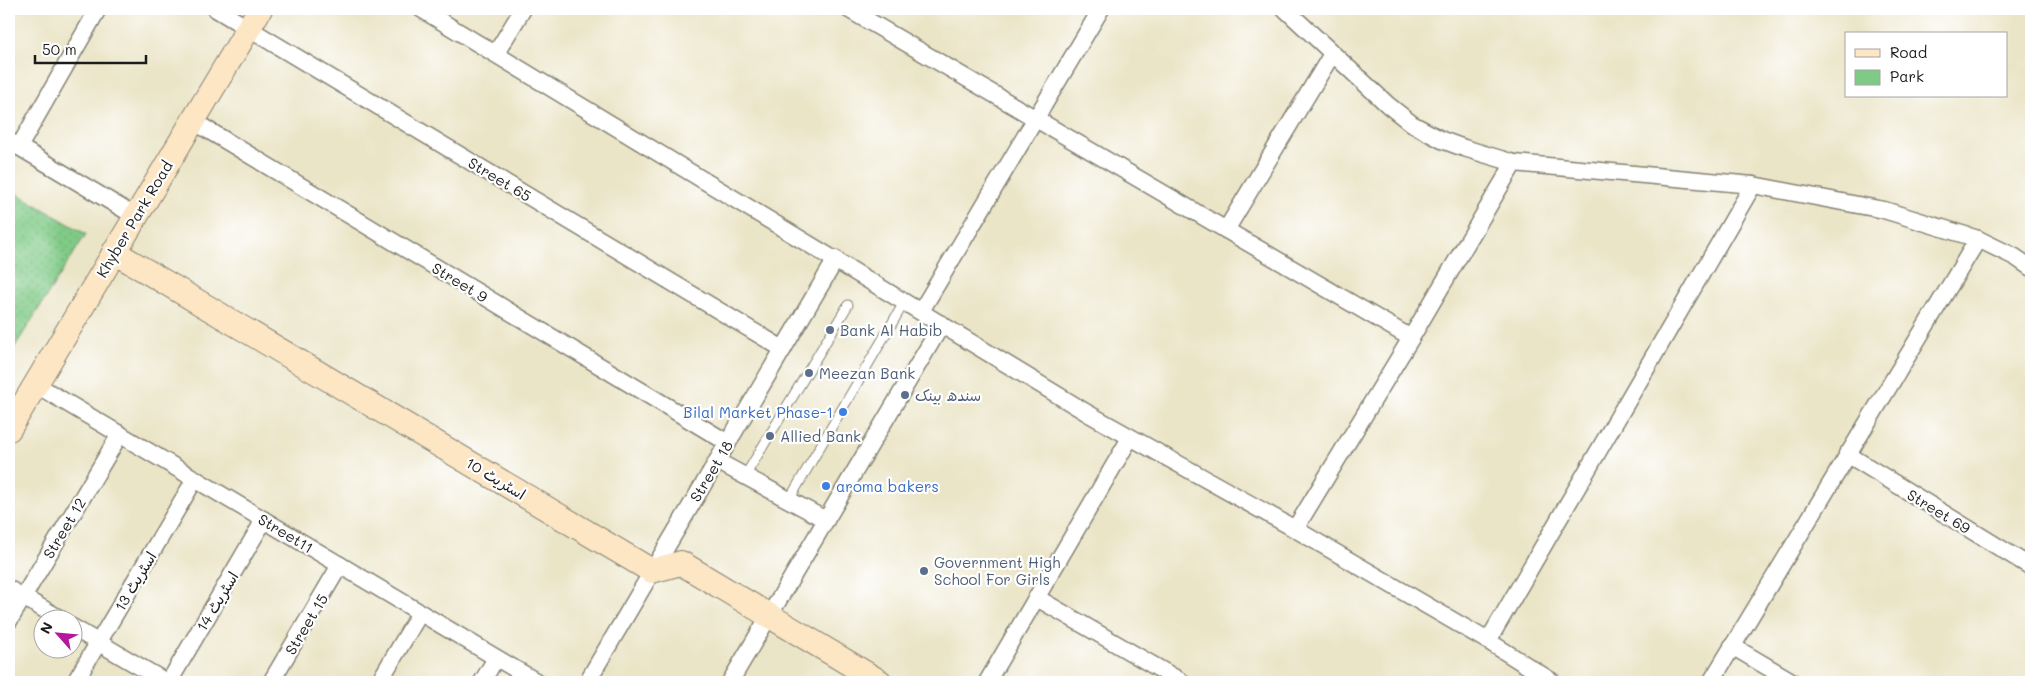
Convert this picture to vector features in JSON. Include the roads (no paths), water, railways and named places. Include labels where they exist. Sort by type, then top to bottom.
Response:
[{"type":"street","points":[[98,9],[14,144],[135,216]]},
{"type":"street","name":"Street 65","points":[[216,9],[254,18],[783,350]]},
{"type":"street","points":[[421,9],[1130,438],[1294,529],[1488,641],[1553,682]]},
{"type":"street","points":[[496,53],[522,9]]},
{"type":"street","points":[[848,9],[1411,338]]},
{"type":"street","points":[[922,311],[1101,9]]},
{"type":"street","points":[[1285,9],[1388,105],[1412,124],[1442,140],[1464,148],[1514,163],[1753,185],[1884,210],[1978,239],[2015,257],[2031,268]]},
{"type":"street","name":"Khyber Park Road","points":[[9,429],[254,18]]},
{"type":"street","points":[[1226,230],[1332,54]]},
{"type":"street","name":"Street 9","points":[[193,120],[728,443]]},
{"type":"street","points":[[1294,529],[1411,338],[1514,163]]},
{"type":"street","points":[[1488,641],[1753,185]]},
{"type":"street","points":[[1711,682],[1978,239]]},
{"type":"street","name":"اسٹریٹ 10","points":[[114,252],[652,571]]},
{"type":"street","name":"Street 18","points":[[587,682],[836,259]]},
{"type":"street","points":[[730,682],[942,324]]},
{"type":"street","name":"Street11","points":[[35,384],[537,682]]},
{"type":"street","name":"Street 12","points":[[9,621],[120,434]]},
{"type":"street","points":[[988,682],[1130,438]]},
{"type":"street","name":"Street 69","points":[[1847,454],[2031,567]]},
{"type":"street","points":[[717,461],[826,520]]},
{"type":"street","name":"اسٹریٹ 13","points":[[75,682],[195,479]]},
{"type":"street","name":"اسٹریٹ 14","points":[[167,682],[264,520]]},
{"type":"street","points":[[652,571],[681,563],[873,680]]},
{"type":"street","name":"Street 15","points":[[271,682],[340,565]]},
{"type":"street","points":[[9,589],[42,608]]},
{"type":"street","points":[[1037,598],[1182,682]]},
{"type":"street","points":[[379,682],[420,613]]},
{"type":"street","points":[[82,633],[167,682]]},
{"type":"street","points":[[1732,646],[1793,682]]},
{"type":"street","points":[[482,682],[496,658]]},
{"type":"lane","points":[[789,500],[905,301]]},
{"type":"lane","points":[[745,476],[848,305]]},
{"type":"place","name":"Bank Al Habib","points":[[830,330]]},
{"type":"place","name":"Meezan Bank","points":[[809,373]]},
{"type":"place","name":"سندھ بینک","points":[[905,395]]},
{"type":"place","name":"Bilal Market Phase-1","points":[[843,412]]},
{"type":"place","name":"Allied Bank","points":[[770,436]]},
{"type":"place","name":"aroma bakers","points":[[826,486]]},
{"type":"place","name":"Government High School For Girls","points":[[924,571]]}]
